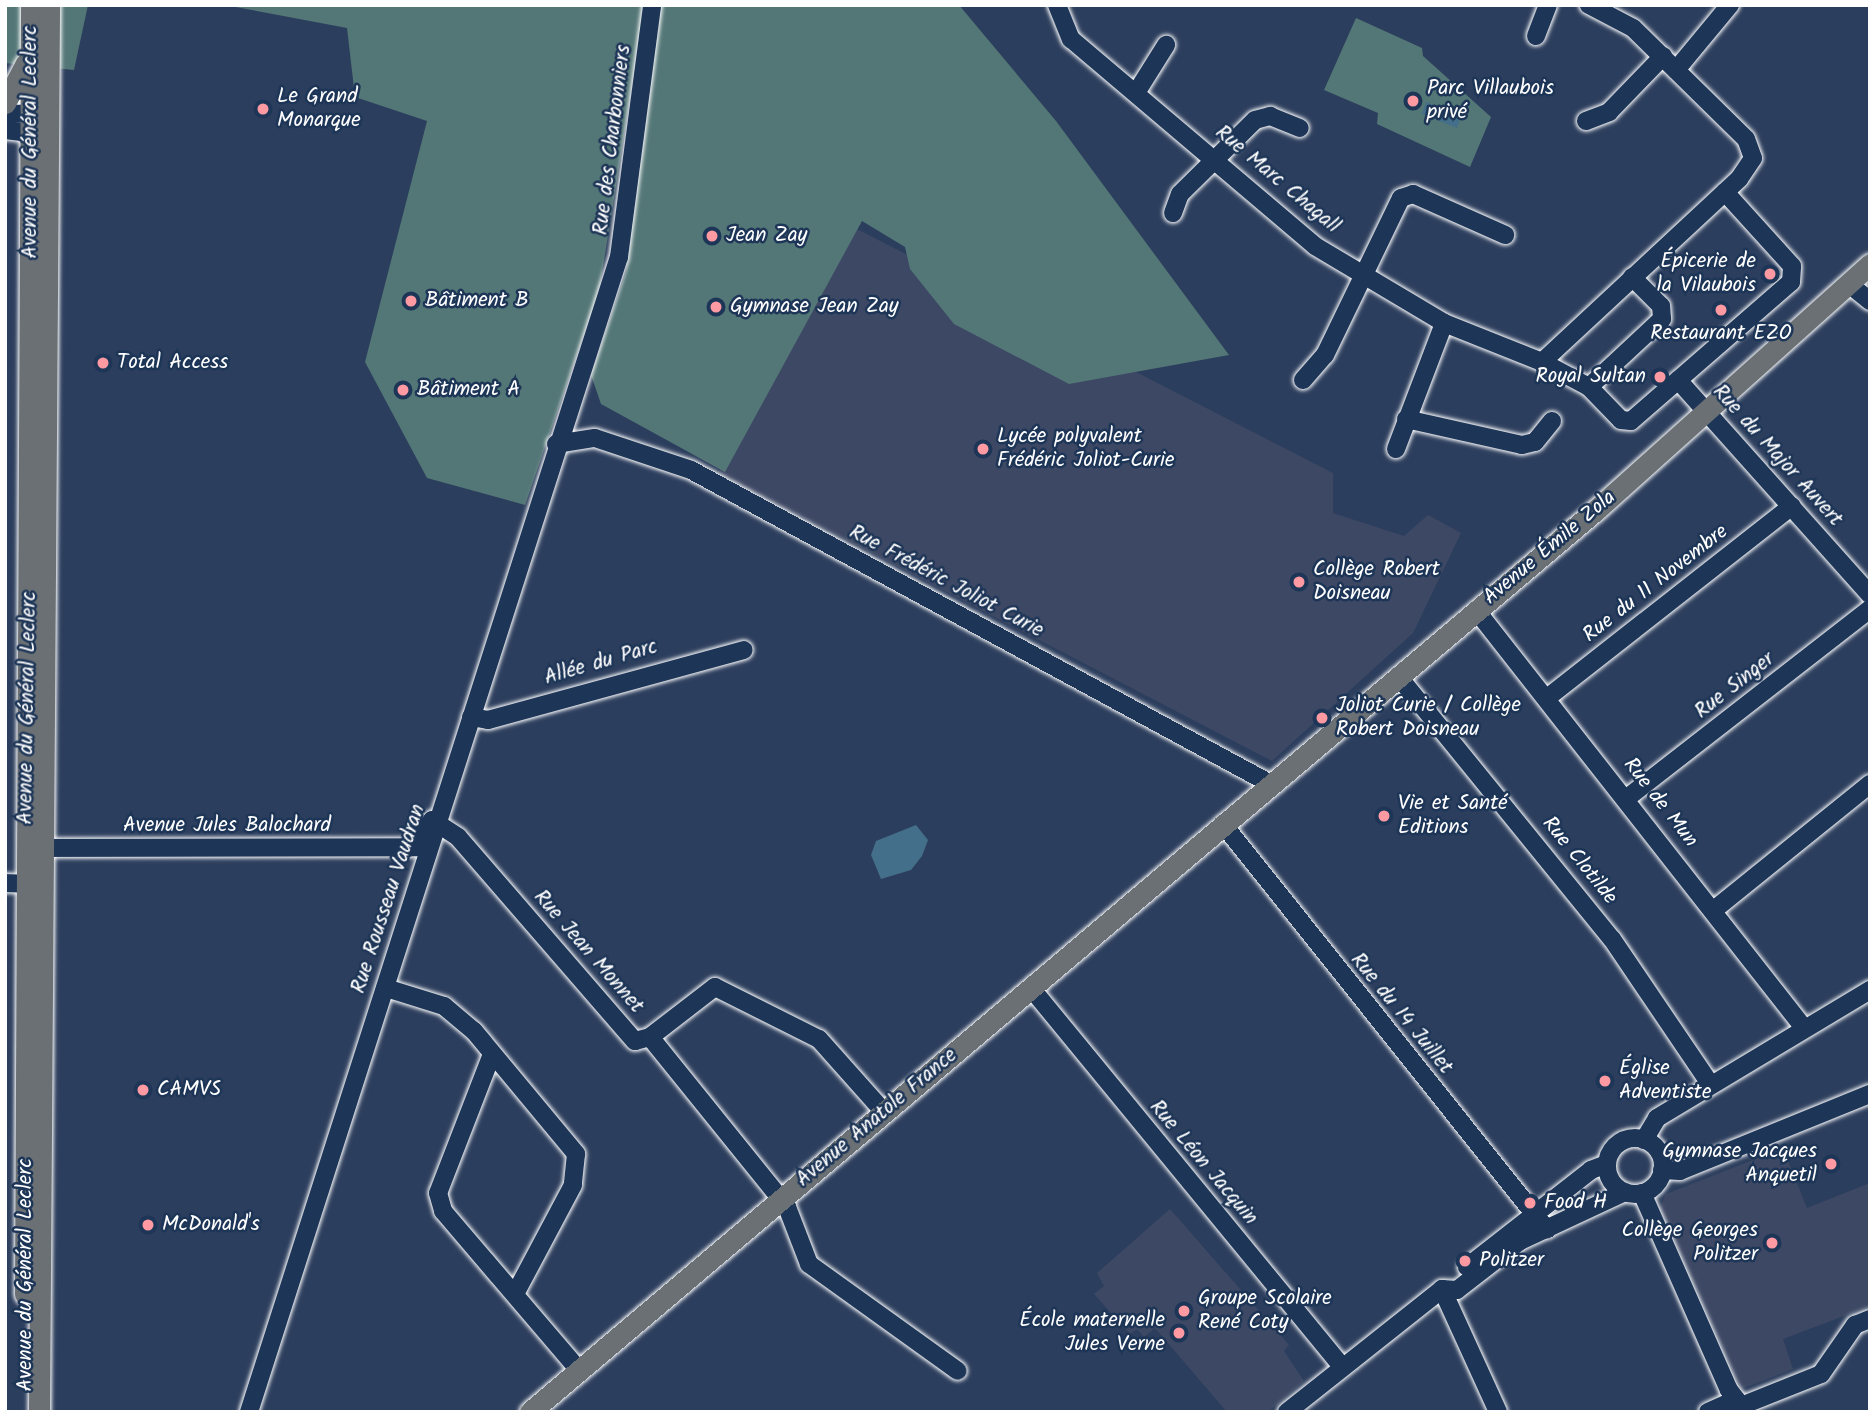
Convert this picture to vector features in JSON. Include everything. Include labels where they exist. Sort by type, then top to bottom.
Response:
[{"type":"main road","name":"Avenue du Général Leclerc","points":[[26,1412],[25,883],[35,848],[41,140],[31,48],[31,5]]},
{"type":"main road","name":"Avenue du Général Leclerc","points":[[39,113],[49,5]]},
{"type":"main road","points":[[5,103],[31,48]]},
{"type":"main road","name":"Avenue Émile Zola","points":[[1223,824],[1706,412],[1870,264]]},
{"type":"main road","name":"Avenue Anatole France","points":[[530,1412],[1223,824]]},
{"type":"main road","name":"Avenue du Général Leclerc","points":[[25,883],[39,1412]]},
{"type":"street","name":"Rue des Charbonniers","points":[[571,399],[628,221],[652,5]]},
{"type":"street","name":"Rue Marc Chagall","points":[[1057,5],[1071,39],[1216,157],[1315,246],[1363,276],[1444,323],[1542,362],[1589,387],[1620,420],[1631,421],[1678,380]]},
{"type":"street","points":[[1536,36],[1548,5]]},
{"type":"street","points":[[1542,362],[1751,166],[1751,145],[1663,56],[1633,28],[1588,5]]},
{"type":"street","points":[[1676,70],[1730,5]]},
{"type":"street","points":[[1136,93],[1166,45]]},
{"type":"street","points":[[1586,121],[1609,112],[1663,56]]},
{"type":"street","points":[[5,114],[39,113]]},
{"type":"street","points":[[1173,213],[1180,194],[1216,157],[1264,117],[1300,128]]},
{"type":"street","points":[[5,130],[41,140]]},
{"type":"street","points":[[1678,380],[1791,282],[1792,266],[1725,192]]},
{"type":"street","points":[[1304,380],[1325,355],[1363,276],[1407,195],[1505,235]]},
{"type":"street","points":[[1589,387],[1662,319],[1661,306],[1632,277]]},
{"type":"street","points":[[1849,284],[1870,301]]},
{"type":"street","points":[[1396,449],[1405,419],[1444,323]]},
{"type":"street","name":"Rue du Major Auvert","points":[[1678,380],[1870,595]]},
{"type":"street","points":[[571,399],[595,438]]},
{"type":"street","name":"Rue Rousseau Vaudran","points":[[249,1412],[386,988],[571,399]]},
{"type":"street","points":[[1405,419],[1522,445],[1535,442],[1552,421]]},
{"type":"street","name":"Rue Frédéric Joliot Curie","points":[[556,444],[595,438],[691,470],[1269,783]]},
{"type":"street","name":"Rue du 11 Novembre","points":[[1547,698],[1792,506]]},
{"type":"street","name":"Rue de Mun","points":[[1476,610],[1715,909],[1804,1027]]},
{"type":"street","name":"Rue Singer","points":[[1627,798],[1870,610]]},
{"type":"street","name":"Allée du Parc","points":[[471,717],[488,720],[744,650]]},
{"type":"street","name":"Rue Clotilde","points":[[1398,676],[1612,939],[1710,1084]]},
{"type":"street","points":[[1715,909],[1870,784]]},
{"type":"street","points":[[408,848],[424,822],[438,823]]},
{"type":"street","name":"Rue Jean Monnet","points":[[438,823],[458,837],[635,1041],[650,1037],[780,1199],[809,1264],[958,1371]]},
{"type":"street","name":"Rue du 14 Juillet","points":[[1223,824],[1530,1219],[1547,1230]]},
{"type":"street","name":"Avenue Jules Balochard","points":[[35,848],[430,847]]},
{"type":"street","points":[[650,1037],[715,987],[819,1039],[884,1112]]},
{"type":"street","points":[[386,988],[444,1006],[492,1054],[570,1142],[579,1170],[516,1292]]},
{"type":"street","name":"Rue Léon Jacquin","points":[[1031,988],[1342,1366]]},
{"type":"street","points":[[1644,1140],[1657,1118],[1804,1027],[1870,990]]},
{"type":"street","points":[[492,1054],[438,1193],[443,1211],[516,1292],[579,1370]]},
{"type":"street","points":[[1445,1288],[1457,1290],[1520,1241],[1634,1193],[1662,1170],[1679,1171],[1870,1094]]},
{"type":"street","points":[[1287,1412],[1530,1219],[1607,1164],[1620,1143],[1644,1140]]},
{"type":"street","points":[[1644,1140],[1660,1155],[1662,1170]]},
{"type":"street","points":[[1607,1164],[1611,1181],[1634,1193],[1744,1409]]},
{"type":"street","points":[[1445,1288],[1498,1412]]},
{"type":"street","points":[[1744,1409],[1821,1374],[1856,1325],[1870,1320]]},
{"type":"street","points":[[1707,1412],[1730,1402],[1744,1409]]},
{"type":"shaded area","points":[[1426,102],[1461,116],[1457,128],[1422,114]]},
{"type":"shaded area","name":"Lycée polyvalent Frédéric Joliot-Curie","points":[[855,228],[1333,473],[1333,513],[1404,536],[1428,515],[1461,533],[1413,633],[1272,761],[718,473]]},
{"type":"shaded area","points":[[916,825],[928,840],[922,856],[911,870],[881,879],[871,855],[876,841]]},
{"type":"shaded area","name":"Collège Georges Politzer","points":[[1783,1148],[1807,1208],[1870,1183],[1870,1306],[1783,1339],[1793,1369],[1741,1389],[1660,1207],[1666,1194]]},
{"type":"shaded area","name":"Groupe Scolaire René Coty","points":[[1170,1209],[1289,1345],[1284,1351],[1304,1381],[1268,1412],[1227,1412],[1155,1328],[1144,1337],[1137,1329],[1130,1334],[1094,1294],[1104,1286],[1097,1273]]},
{"type":"green space","points":[[5,5],[88,5],[74,70],[5,63]]},
{"type":"green space","points":[[225,5],[645,5],[599,291],[525,505],[427,478],[365,362],[427,121],[355,97],[347,28]]},
{"type":"green space","points":[[659,5],[959,5],[1056,121],[1229,355],[1069,384],[954,324],[910,269],[905,247],[862,221],[725,472],[601,404],[591,375],[626,272]]},
{"type":"green space","name":"Parc Villaubois privé","points":[[1356,18],[1422,48],[1423,56],[1491,117],[1470,167],[1377,124],[1378,113],[1324,90]]},
{"type":"place","name":"Parc Villaubois privé","points":[[1413,101]]},
{"type":"place","name":"Le Grand Monarque","points":[[263,109]]},
{"type":"place","name":"Jean Zay","points":[[712,236]]},
{"type":"place","name":"Épicerie de la Vilaubois","points":[[1770,274]]},
{"type":"place","name":"Bâtiment B","points":[[411,301]]},
{"type":"place","name":"Gymnase Jean Zay","points":[[716,307]]},
{"type":"place","name":"Restaurant EZO","points":[[1721,310]]},
{"type":"place","name":"Total Access","points":[[103,363]]},
{"type":"place","name":"Royal Sultan","points":[[1660,377]]},
{"type":"place","name":"Bâtiment A","points":[[403,390]]},
{"type":"place","name":"Lycée polyvalent Frédéric Joliot-Curie","points":[[983,449]]},
{"type":"place","name":"Collège Robert Doisneau","points":[[1299,582]]},
{"type":"place","name":"Joliot Curie / Collège Robert Doisneau","points":[[1322,718]]},
{"type":"place","name":"Vie et Santé Editions","points":[[1384,816]]},
{"type":"place","name":"Église Adventiste","points":[[1605,1081]]},
{"type":"place","name":"CAMVS","points":[[143,1090]]},
{"type":"place","name":"Gymnase Jacques Anquetil","points":[[1831,1164]]},
{"type":"place","name":"Food H","points":[[1530,1203]]},
{"type":"place","name":"McDonald's","points":[[148,1225]]},
{"type":"place","name":"Collège Georges Politzer","points":[[1772,1243]]},
{"type":"place","name":"Politzer","points":[[1465,1261]]},
{"type":"place","name":"Groupe Scolaire René Coty","points":[[1184,1311]]},
{"type":"place","name":"École maternelle Jules Verne","points":[[1179,1333]]}]
